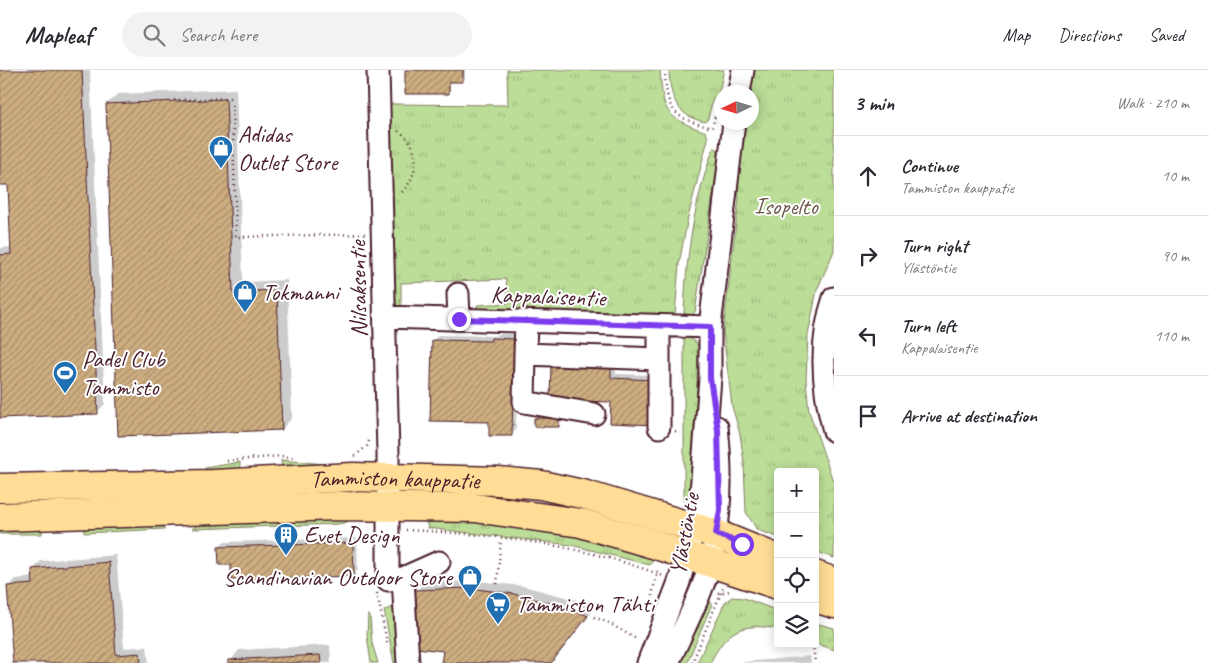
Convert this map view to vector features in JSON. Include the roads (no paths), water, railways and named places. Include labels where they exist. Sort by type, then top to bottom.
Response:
[{"type":"main road","name":"Tammiston kauppatie","points":[[0,488],[388,477],[498,480],[586,495],[705,531],[775,558]]},
{"type":"main road","name":"Tammiston kauppatie","points":[[0,517],[181,510],[389,517],[475,508],[581,523],[774,584]]},
{"type":"main road","points":[[819,576],[834,582]]},
{"type":"main road","points":[[819,599],[834,604]]},
{"type":"street","name":"Nilsaksentie","points":[[378,70],[385,317],[389,583],[408,663]]},
{"type":"street","points":[[740,85],[743,70]]},
{"type":"street","name":"Ylästöntie","points":[[648,663],[677,590],[698,559],[705,531],[701,498],[710,378],[710,327],[733,130]]},
{"type":"street","points":[[458,294],[459,319]]},
{"type":"street","points":[[834,298],[826,329],[823,363],[825,390],[834,431]]},
{"type":"street","name":"Kappalaisentie","points":[[385,317],[710,327]]},
{"type":"street","points":[[526,322],[524,402],[594,414]]},
{"type":"street","points":[[659,326],[659,427]]},
{"type":"street","points":[[525,354],[659,359]]},
{"type":"street","name":"Ylästöntie","points":[[668,663],[702,588],[698,559]]},
{"type":"street","points":[[389,583],[439,562]]},
{"type":"place","name":"Adidas Outlet Store","points":[[221,169]]},
{"type":"place","name":"Tokmanni","points":[[245,313]]},
{"type":"place","name":"Padel Club Tammisto","points":[[65,394]]},
{"type":"place","name":"Evet Design","points":[[286,556]]},
{"type":"place","name":"Scandinavian Outdoor Store","points":[[470,598]]},
{"type":"place","name":"Tammiston Tähti","points":[[498,625]]},
{"type":"park label","name":"Isopelto","points":[[786,206]]}]
